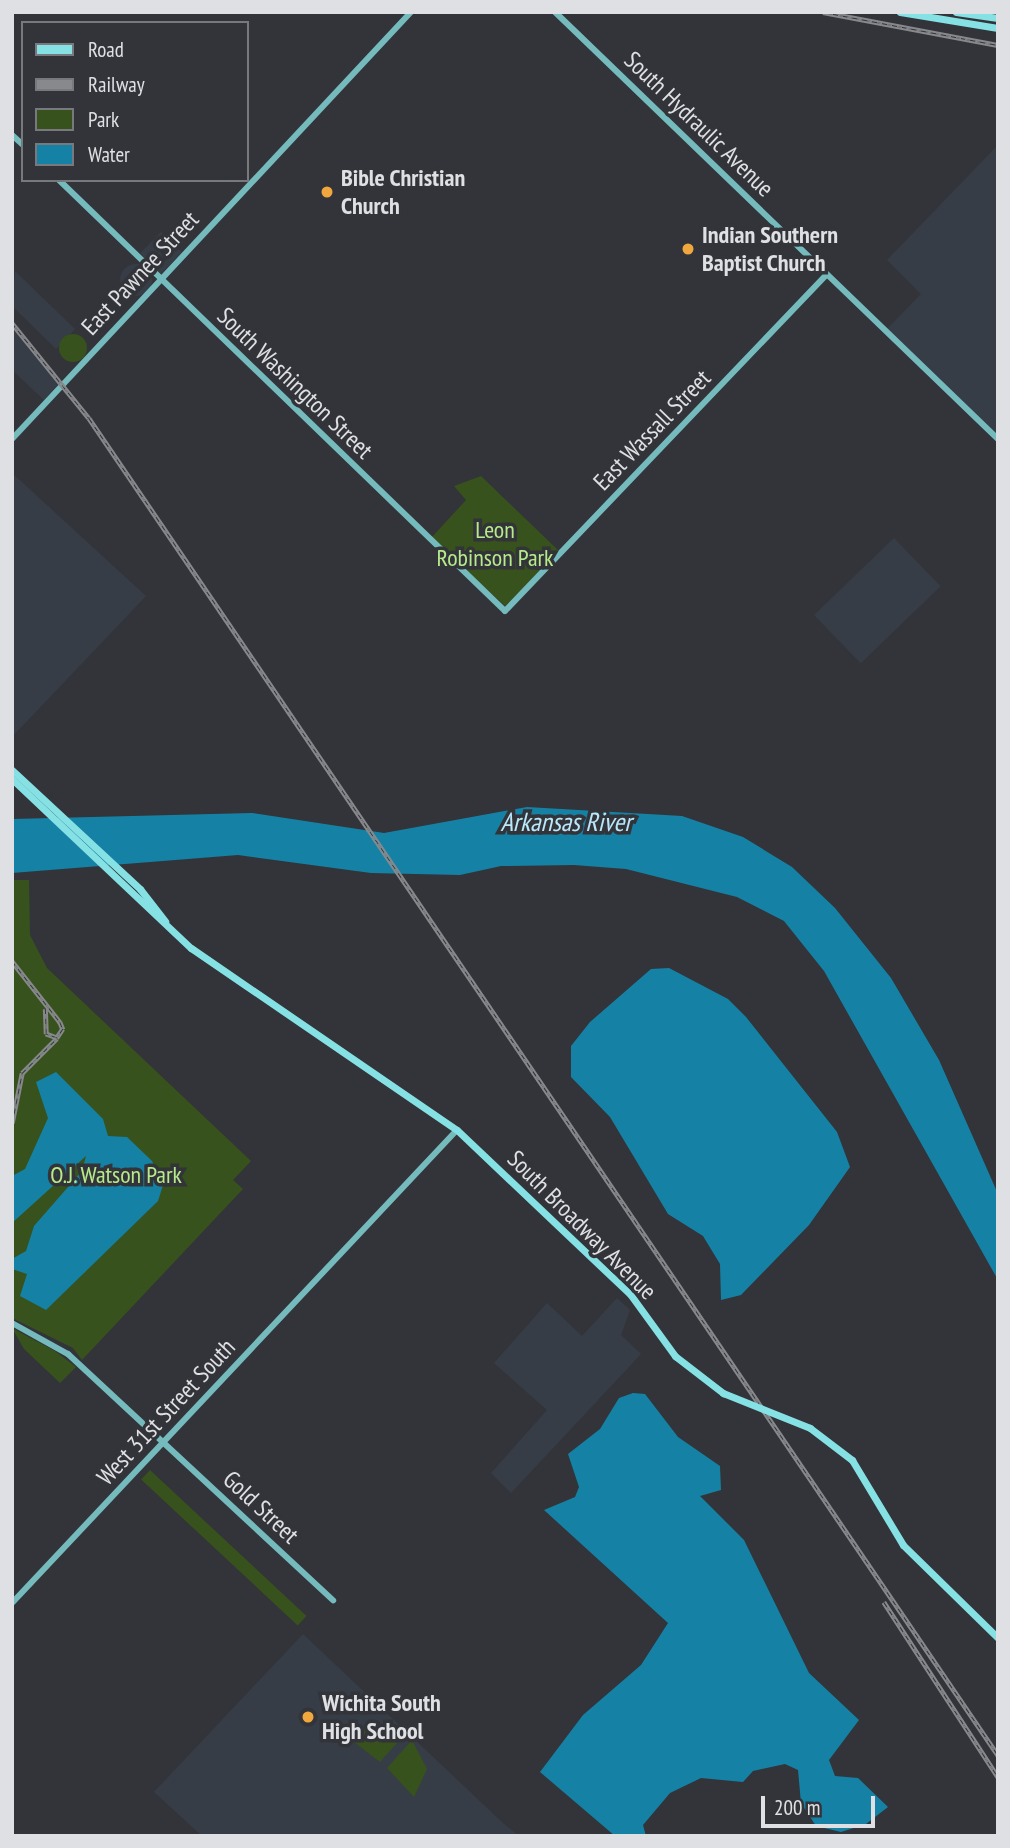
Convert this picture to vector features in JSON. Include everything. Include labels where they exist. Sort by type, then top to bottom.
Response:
[{"type":"main road","points":[[900,12],[998,28]]},
{"type":"main road","points":[[956,12],[998,20]]},
{"type":"main road","name":"South Broadway Avenue","points":[[12,770],[43,794],[140,889],[165,922]]},
{"type":"main road","name":"South Broadway Avenue","points":[[12,779],[191,948],[457,1130],[627,1290],[675,1356],[723,1392],[810,1428],[852,1460],[903,1545],[998,1638]]},
{"type":"street","name":"East Pawnee Street","points":[[12,439],[411,12]]},
{"type":"street","name":"South Hydraulic Avenue","points":[[555,12],[998,439]]},
{"type":"street","name":"South Washington Street","points":[[61,182],[505,611]]},
{"type":"street","name":"East Wassall Street","points":[[505,611],[826,275]]},
{"type":"street","name":"West 31st Street South","points":[[12,1602],[457,1130]]},
{"type":"street","name":"Gold Street","points":[[12,1323],[68,1354],[332,1600]]},
{"type":"shaded area","points":[[998,145],[998,440],[885,331],[921,294],[887,260]]},
{"type":"shaded area","points":[[161,232],[182,252],[161,274],[140,254]]},
{"type":"shaded area","points":[[136,264],[147,269],[152,280],[147,291],[136,296],[125,291],[120,280],[125,269]]},
{"type":"shaded area","points":[[15,271],[75,329],[56,349],[12,306]]},
{"type":"shaded area","points":[[12,329],[59,383],[44,400],[12,370]]},
{"type":"shaded area","points":[[12,473],[146,596],[12,737]]},
{"type":"shaded area","points":[[894,538],[941,586],[861,663],[814,615]]},
{"type":"shaded area","points":[[617,1298],[630,1310],[621,1335],[641,1354],[511,1493],[491,1473],[547,1410],[494,1363],[547,1303],[582,1336]]},
{"type":"shaded area","name":"Wichita South High School","points":[[303,1634],[519,1836],[202,1836],[154,1792]]},
{"type":"green space","points":[[73,334],[83,338],[87,348],[83,358],[73,362],[63,358],[59,348],[63,338]]},
{"type":"green space","name":"Leon Robinson Park","points":[[481,476],[559,551],[505,606],[431,538],[466,500],[454,486]]},
{"type":"green space","name":"O.J. Watson Park","points":[[12,880],[29,880],[30,935],[47,968],[251,1161],[233,1180],[243,1189],[82,1360],[73,1348],[12,1318]]},
{"type":"green space","points":[[12,1328],[55,1351],[76,1367],[60,1383],[24,1349]]},
{"type":"green space","points":[[150,1470],[307,1616],[298,1625],[141,1480]]},
{"type":"green space","points":[[371,1723],[404,1735],[380,1762],[349,1738]]},
{"type":"green space","points":[[412,1740],[427,1769],[414,1797],[387,1768]]},
{"type":"water","name":"Arkansas River","points":[[527,807],[682,816],[743,837],[792,867],[835,908],[891,978],[939,1060],[998,1194],[998,1280],[824,971],[784,921],[737,897],[626,869],[574,865],[501,866],[460,875],[371,873],[238,855],[12,873],[12,819],[252,813],[384,833]]},
{"type":"water","points":[[669,968],[728,999],[746,1017],[837,1132],[850,1167],[809,1225],[741,1295],[721,1300],[720,1264],[703,1236],[668,1214],[610,1117],[571,1077],[571,1046],[590,1022],[651,969]]},
{"type":"water","points":[[56,1072],[103,1119],[108,1136],[127,1137],[152,1161],[163,1185],[158,1201],[46,1310],[20,1296],[27,1274],[12,1269],[12,1259],[26,1251],[34,1226],[82,1171],[86,1156],[12,1223],[12,1176],[25,1169],[48,1118],[36,1082]]},
{"type":"water","points":[[633,1393],[645,1394],[678,1437],[720,1466],[721,1490],[700,1496],[744,1540],[809,1673],[859,1720],[829,1760],[835,1776],[858,1778],[888,1807],[866,1824],[841,1832],[816,1826],[801,1803],[798,1770],[785,1764],[753,1771],[743,1782],[701,1778],[670,1793],[643,1825],[646,1836],[615,1836],[540,1772],[583,1715],[641,1665],[668,1623],[544,1510],[575,1497],[579,1487],[568,1454],[600,1429],[619,1398]]},
{"type":"railway","points":[[823,12],[998,45]]},
{"type":"railway","points":[[12,323],[89,418],[998,1755]]},
{"type":"railway","points":[[12,961],[60,1022],[63,1029],[57,1038],[46,1034],[45,1009]]},
{"type":"railway","points":[[12,1123],[22,1073],[57,1038]]},
{"type":"railway","points":[[884,1602],[998,1777]]},
{"type":"place","name":"Bible Christian Church","points":[[327,192]]},
{"type":"place","name":"Indian Southern Baptist Church","points":[[688,249]]},
{"type":"place","name":"Wichita South High School","points":[[308,1717]]}]
